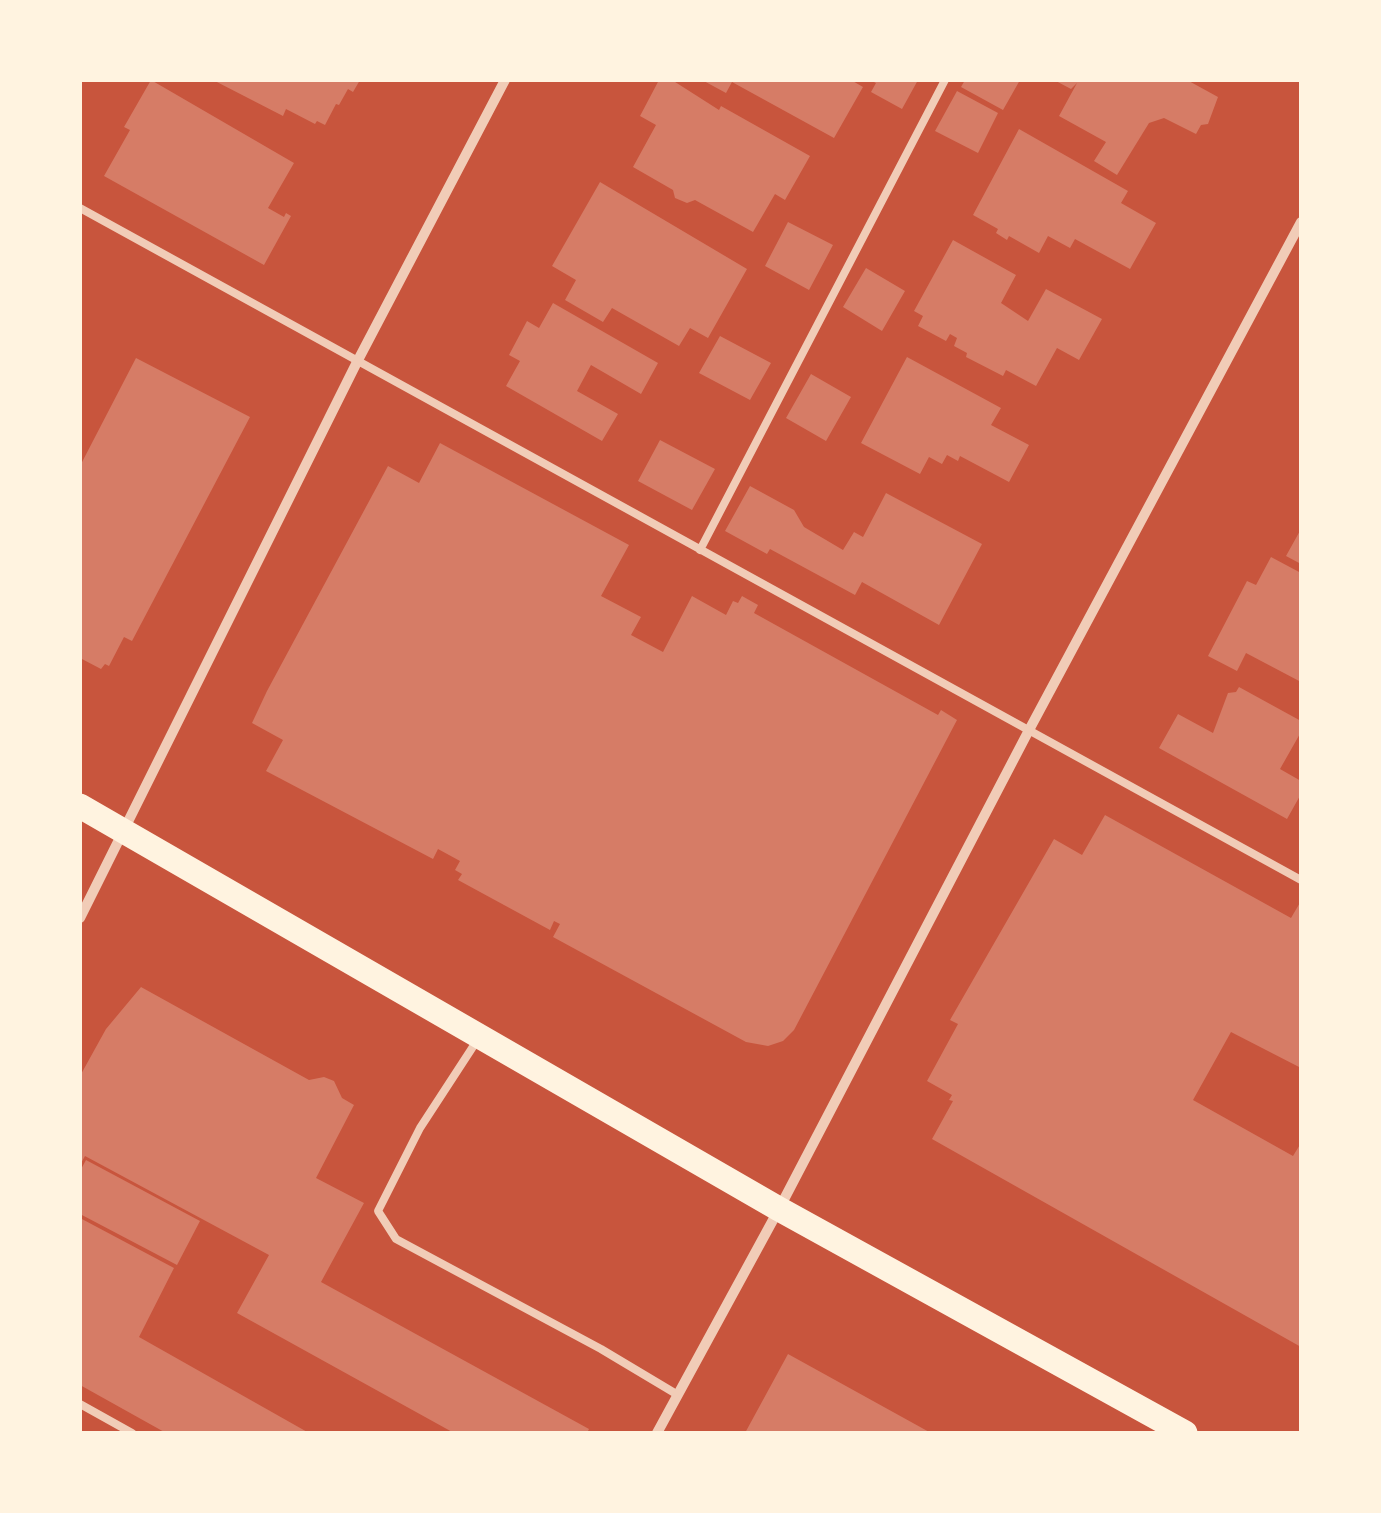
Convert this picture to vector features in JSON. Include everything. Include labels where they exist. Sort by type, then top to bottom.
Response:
[{"type":"main road","points":[[80,806],[779,1209],[1186,1433]]},
{"type":"street","points":[[80,918],[357,362],[505,80]]},
{"type":"street","points":[[657,1433],[1301,222]]},
{"type":"lane","points":[[700,550],[945,80]]},
{"type":"lane","points":[[80,208],[1301,880]]},
{"type":"lane","points":[[481,1035],[420,1128],[378,1211],[396,1239],[678,1395]]},
{"type":"lane","points":[[80,1404],[132,1433]]},
{"type":"building","points":[[151,80],[294,163],[268,208],[284,217],[286,213],[291,216],[264,265],[104,176],[130,130],[124,127]]},
{"type":"building","points":[[213,80],[360,80],[353,92],[348,89],[336,104],[325,125],[286,109],[283,116]]},
{"type":"building","points":[[659,80],[672,80],[719,110],[721,106],[810,156],[785,200],[775,194],[753,232],[695,200],[687,203],[675,198],[673,190],[633,167],[656,125],[640,116]]},
{"type":"building","points":[[702,80],[851,80],[863,87],[834,138],[732,82],[726,93]]},
{"type":"building","points":[[870,80],[918,80],[902,109],[871,92],[876,83]]},
{"type":"building","points":[[965,80],[1020,80],[1003,110],[961,87]]},
{"type":"building","points":[[1054,80],[1187,80],[1218,97],[1208,124],[1201,125],[1196,134],[1164,118],[1149,123],[1117,175],[1094,161],[1106,142],[1059,116],[1077,83],[1071,89]]},
{"type":"building","points":[[957,91],[998,113],[978,153],[935,131]]},
{"type":"building","points":[[1019,129],[1128,191],[1121,203],[1156,223],[1130,269],[1075,239],[1070,248],[1048,236],[1039,253],[1009,236],[1007,240],[996,233],[998,229],[973,215]]},
{"type":"building","points":[[600,182],[747,269],[708,338],[690,328],[679,346],[612,308],[603,322],[565,300],[576,280],[552,266]]},
{"type":"building","points":[[788,222],[833,245],[809,290],[765,266]]},
{"type":"building","points":[[953,240],[1016,275],[1001,303],[1028,321],[1046,289],[1102,319],[1079,360],[1057,348],[1036,386],[1006,370],[1003,376],[966,357],[967,353],[954,346],[957,338],[950,334],[946,341],[918,326],[923,316],[914,311]]},
{"type":"building","points":[[866,268],[905,291],[882,331],[843,307]]},
{"type":"building","points":[[553,303],[658,363],[641,394],[591,365],[577,391],[618,414],[602,441],[506,386],[520,361],[509,355],[527,321],[539,328]]},
{"type":"building","points":[[720,336],[771,363],[750,400],[699,373]]},
{"type":"building","points":[[907,357],[1001,408],[991,425],[1029,445],[1009,482],[960,456],[958,461],[947,455],[942,464],[929,457],[920,474],[861,443]]},
{"type":"building","points":[[136,358],[250,417],[132,641],[124,637],[109,666],[105,664],[101,669],[80,658],[80,466]]},
{"type":"building","points":[[811,374],[851,397],[826,441],[786,418]]},
{"type":"building","points":[[660,440],[715,469],[692,510],[638,481]]},
{"type":"building","points":[[440,443],[629,545],[601,596],[641,617],[631,635],[663,652],[692,596],[726,615],[733,601],[738,603],[742,596],[758,605],[754,613],[938,715],[941,710],[957,720],[794,1030],[783,1041],[768,1046],[746,1042],[553,937],[560,924],[554,921],[550,930],[458,880],[462,874],[455,870],[460,861],[438,849],[433,859],[266,771],[283,740],[252,723],[267,691],[388,466],[419,483]]},
{"type":"building","points":[[750,486],[794,510],[804,527],[843,550],[854,532],[863,537],[886,493],[982,544],[939,625],[862,582],[855,595],[770,549],[767,554],[725,531]]},
{"type":"building","points":[[1301,529],[1301,564],[1286,556]]},
{"type":"building","points":[[1271,557],[1301,573],[1301,682],[1246,653],[1237,671],[1208,656],[1247,581],[1256,585]]},
{"type":"building","points":[[1239,687],[1301,721],[1301,732],[1280,769],[1301,781],[1301,794],[1287,819],[1159,748],[1178,714],[1213,733],[1228,693]]},
{"type":"building","points":[[1105,815],[1291,918],[1301,901],[1301,1068],[1231,1032],[1193,1100],[1293,1156],[1301,1143],[1301,1347],[932,1139],[953,1101],[949,1100],[952,1095],[927,1081],[958,1024],[950,1020],[1054,839],[1082,855]]},
{"type":"building","points":[[141,987],[309,1080],[324,1077],[334,1081],[342,1098],[354,1105],[316,1178],[364,1203],[321,1282],[589,1429],[587,1433],[454,1433],[237,1313],[269,1255],[85,1156],[80,1165],[80,1076],[106,1029]]},
{"type":"building","points":[[86,1160],[200,1221],[177,1265],[80,1214],[80,1171]]},
{"type":"building","points":[[80,1218],[174,1268],[139,1337],[309,1433],[166,1433],[80,1385]]},
{"type":"building","points":[[788,1354],[931,1433],[745,1433]]}]
